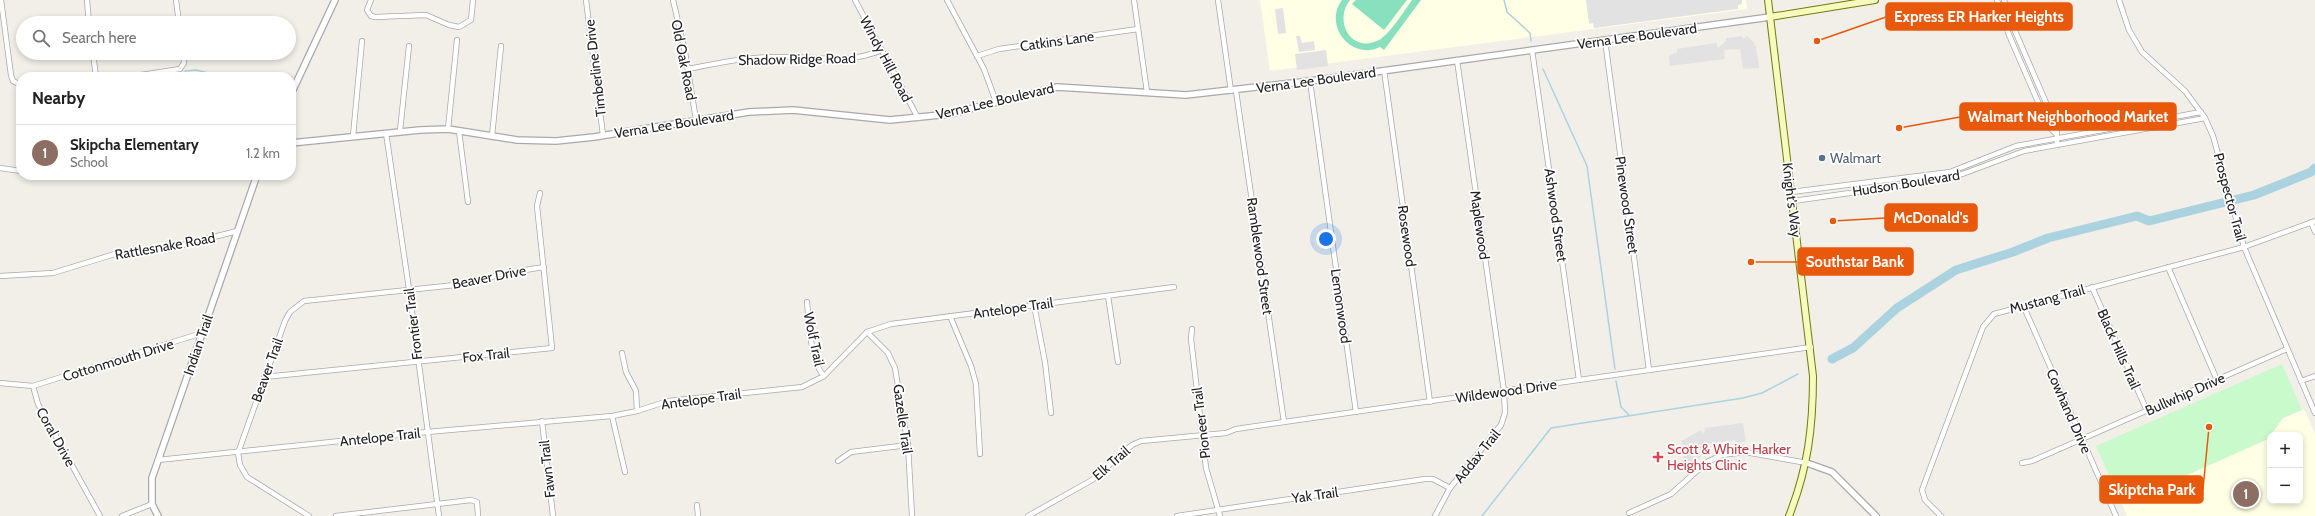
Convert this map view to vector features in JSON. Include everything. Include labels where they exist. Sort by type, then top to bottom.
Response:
[{"type":"main road","name":"Knight's Way","points":[[1768,0],[1811,347],[1813,415],[1807,463],[1789,516]]},
{"type":"main road","points":[[1770,17],[1875,0]]},
{"type":"street","points":[[1,0],[11,75],[13,81],[16,82]]},
{"type":"street","points":[[86,0],[88,16]]},
{"type":"street","points":[[176,0],[178,16]]},
{"type":"street","points":[[296,83],[335,0]]},
{"type":"street","points":[[371,0],[367,10],[369,14],[375,17],[426,15],[449,25],[459,27],[470,20],[473,0]]},
{"type":"street","name":"Timberline Drive","points":[[586,0],[603,136]]},
{"type":"street","name":"Old Oak Road","points":[[673,0],[688,69],[696,120]]},
{"type":"street","name":"Windy Hill Road","points":[[854,0],[918,118]]},
{"type":"street","points":[[947,0],[978,56],[989,79],[996,102]]},
{"type":"street","points":[[1134,0],[1147,92]]},
{"type":"street","name":"Ramblewood Street","points":[[1218,0],[1234,91],[1284,422]]},
{"type":"street","points":[[1997,0],[2009,35],[2038,102],[2056,136]]},
{"type":"street","points":[[2004,0],[2015,31],[2057,128],[2056,136],[2058,145]]},
{"type":"street","name":"Prospector Trail","points":[[2119,0],[2129,30],[2142,52],[2185,91],[2205,118],[2213,136],[2244,247],[2315,413]]},
{"type":"street","name":"Verna Lee Boulevard","points":[[296,142],[400,131],[448,129],[492,136],[540,141],[603,136],[749,112],[786,110],[888,120],[918,118],[950,114],[1057,86],[1186,95],[1234,91],[1770,17]]},
{"type":"street","name":"Catkins Lane","points":[[978,56],[999,49],[1138,29]]},
{"type":"street","points":[[448,129],[457,40]]},
{"type":"street","name":"Pinewood Street","points":[[1605,40],[1649,370]]},
{"type":"street","points":[[353,136],[362,41]]},
{"type":"street","points":[[400,131],[409,46]]},
{"type":"street","points":[[492,136],[501,46]]},
{"type":"street","name":"Shadow Ridge Road","points":[[688,69],[745,58],[777,56],[855,59],[882,50]]},
{"type":"street","name":"Ashwood Street","points":[[1532,50],[1580,380]]},
{"type":"street","points":[[94,60],[95,72]]},
{"type":"street","points":[[160,72],[180,69],[184,63],[184,60]]},
{"type":"street","name":"Maplewood","points":[[1457,60],[1504,391]]},
{"type":"street","name":"Rosewood","points":[[1384,70],[1430,402]]},
{"type":"street","name":"Lemonwood","points":[[1310,81],[1356,412]]},
{"type":"street","name":"Hudson Boulevard","points":[[1791,192],[1929,175],[1956,170],[2016,146],[2056,136],[2201,112]]},
{"type":"street","name":"Hudson Boulevard","points":[[1792,201],[1957,177],[2011,154],[2205,118]]},
{"type":"street","points":[[459,131],[468,202]]},
{"type":"street","name":"Frontier Trail","points":[[386,133],[409,289],[439,516]]},
{"type":"street","points":[[0,168],[16,170]]},
{"type":"street","points":[[1929,175],[1930,181]]},
{"type":"street","name":"Indian Trail","points":[[158,516],[152,504],[152,478],[255,180]]},
{"type":"street","points":[[1878,181],[1878,188]]},
{"type":"street","points":[[1839,186],[1840,194]]},
{"type":"street","name":"Fox Trail","points":[[264,377],[552,348],[537,206],[540,192]]},
{"type":"street","points":[[2313,221],[2315,232]]},
{"type":"street","name":"Mustang Trail","points":[[1941,516],[1925,500],[1922,490],[1983,327],[1994,314],[2244,247],[2313,221]]},
{"type":"street","name":"Rattlesnake Road","points":[[0,276],[53,273],[118,253],[175,247],[237,232]]},
{"type":"street","name":"Beaver Drive","points":[[409,289],[474,283],[500,274],[544,267]]},
{"type":"street","points":[[2168,267],[2217,380]]},
{"type":"street","name":"Antelope Trail","points":[[158,460],[238,453],[427,432],[612,416],[637,411],[668,401],[802,387],[824,376],[867,332],[891,324],[1174,287]]},
{"type":"street","name":"Black Hills Trail","points":[[2092,287],[2147,411]]},
{"type":"street","name":"Beaver Trail","points":[[238,453],[285,321],[297,305],[304,302],[409,289]]},
{"type":"street","points":[[1108,296],[1118,362]]},
{"type":"street","name":"Wolf Trail","points":[[806,302],[815,358],[818,370],[824,376]]},
{"type":"street","points":[[1034,305],[1045,362],[1051,413]]},
{"type":"street","name":"Cowhand Drive","points":[[2023,305],[2115,515]]},
{"type":"street","points":[[950,316],[971,366],[976,384],[980,454]]},
{"type":"street","name":"Pioneer Trail","points":[[1192,329],[1191,339],[1206,468],[1220,516]]},
{"type":"street","name":"Gazelle Trail","points":[[867,332],[888,353],[895,368],[908,445],[912,516]]},
{"type":"street","name":"Cottonmouth Drive","points":[[33,386],[202,333]]},
{"type":"street","name":"Wildewood Drive","points":[[1202,434],[1226,433],[1236,429],[1811,347]]},
{"type":"street","name":"Bullwhip Drive","points":[[2022,463],[2032,461],[2287,349]]},
{"type":"street","points":[[622,353],[626,372],[636,391],[637,411]]},
{"type":"street","points":[[2301,381],[2315,376]]},
{"type":"street","points":[[0,383],[33,386]]},
{"type":"street","name":"Coral Drive","points":[[33,386],[38,404],[100,516]]},
{"type":"street","name":"Addax Trail","points":[[1435,516],[1450,488],[1501,425],[1505,413],[1504,391]]},
{"type":"street","points":[[612,416],[625,472]]},
{"type":"street","name":"Fawn Trail","points":[[542,421],[553,516]]},
{"type":"street","name":"Elk Trail","points":[[1028,516],[1092,480],[1132,445],[1149,440],[1202,434]]},
{"type":"street","points":[[838,461],[851,452],[908,445]]},
{"type":"street","points":[[1629,513],[1671,494],[1707,462],[1722,455],[1745,452],[1807,463],[1832,472],[1876,516]]},
{"type":"street","points":[[238,453],[240,465],[247,477],[309,516]]},
{"type":"street","name":"Yak Trail","points":[[1177,516],[1217,508],[1425,479],[1433,479],[1450,488]]},
{"type":"street","points":[[336,516],[437,502],[471,500],[477,502],[478,516]]},
{"type":"street","points":[[122,516],[152,504]]},
{"type":"street","points":[[697,505],[698,516]]},
{"type":"shaded area","points":[[1260,0],[1746,0],[1747,9],[1270,71]]},
{"type":"shaded area","points":[[1586,0],[1742,0],[1742,4],[1738,5],[1738,9],[1594,28],[1593,23],[1589,24]]},
{"type":"shaded area","points":[[1283,8],[1286,33],[1278,34],[1275,9]]},
{"type":"shaded area","points":[[1296,36],[1300,36],[1302,43],[1314,41],[1315,50],[1299,52]]},
{"type":"shaded area","points":[[1742,36],[1744,39],[1747,36],[1755,43],[1753,46],[1756,46],[1759,68],[1743,69],[1740,49],[1724,50],[1725,59],[1670,66],[1669,56],[1677,52],[1677,49],[1716,43],[1718,48],[1726,41],[1726,38]]},
{"type":"shaded area","points":[[1326,50],[1328,66],[1297,70],[1295,54]]},
{"type":"shaded area","points":[[2304,409],[2315,433],[2315,516],[2127,516],[2122,504],[2267,439],[2267,504],[2303,504],[2303,432],[2273,432],[2283,418]]},
{"type":"shaded area","points":[[1743,423],[1746,441],[1736,444],[1735,440],[1709,444],[1698,450],[1701,457],[1688,466],[1679,448],[1683,446],[1681,441],[1701,430],[1704,434],[1705,428]]},
{"type":"green space","points":[[1342,0],[1350,0],[1345,9],[1344,18],[1348,34],[1353,39],[1361,43],[1369,43],[1379,40],[1388,33],[1412,0],[1421,0],[1384,50],[1380,47],[1369,50],[1359,49],[1350,45],[1338,30],[1336,20],[1337,10]]},
{"type":"green space","points":[[1356,0],[1407,0],[1384,30],[1352,4]]},
{"type":"green space","points":[[2282,364],[2302,410],[2283,418],[2273,432],[2267,432],[2267,439],[2122,504],[2096,446]]},
{"type":"waterway","points":[[1504,0],[1507,12],[1530,33],[1531,41]]},
{"type":"waterway","points":[[1543,69],[1587,166],[1615,369]]},
{"type":"waterway","points":[[185,71],[196,70],[204,72]]},
{"type":"waterway","points":[[1832,359],[1853,348],[1897,308],[1956,270],[2013,252],[2048,238],[2137,216],[2149,221],[2254,195],[2311,172],[2315,168]]},
{"type":"waterway","points":[[1482,516],[1551,428],[1743,398],[1762,393],[1798,374]]},
{"type":"waterway","points":[[1616,381],[1621,407],[1629,415]]},
{"type":"place","name":"Express ER Harker Heights","points":[[1817,41]]},
{"type":"place","name":"Walmart Neighborhood Market","points":[[1899,128]]},
{"type":"place","name":"Walmart","points":[[1822,158]]},
{"type":"place","name":"McDonald's","points":[[1833,221]]},
{"type":"place","name":"Southstar Bank","points":[[1751,262]]},
{"type":"place","name":"Skiptcha Park","points":[[2209,427]]},
{"type":"place","name":"Scott & White Harker Heights Clinic","points":[[1658,457]]},
{"type":"place","name":"Skipcha Elementary","points":[[2246,494]]}]
